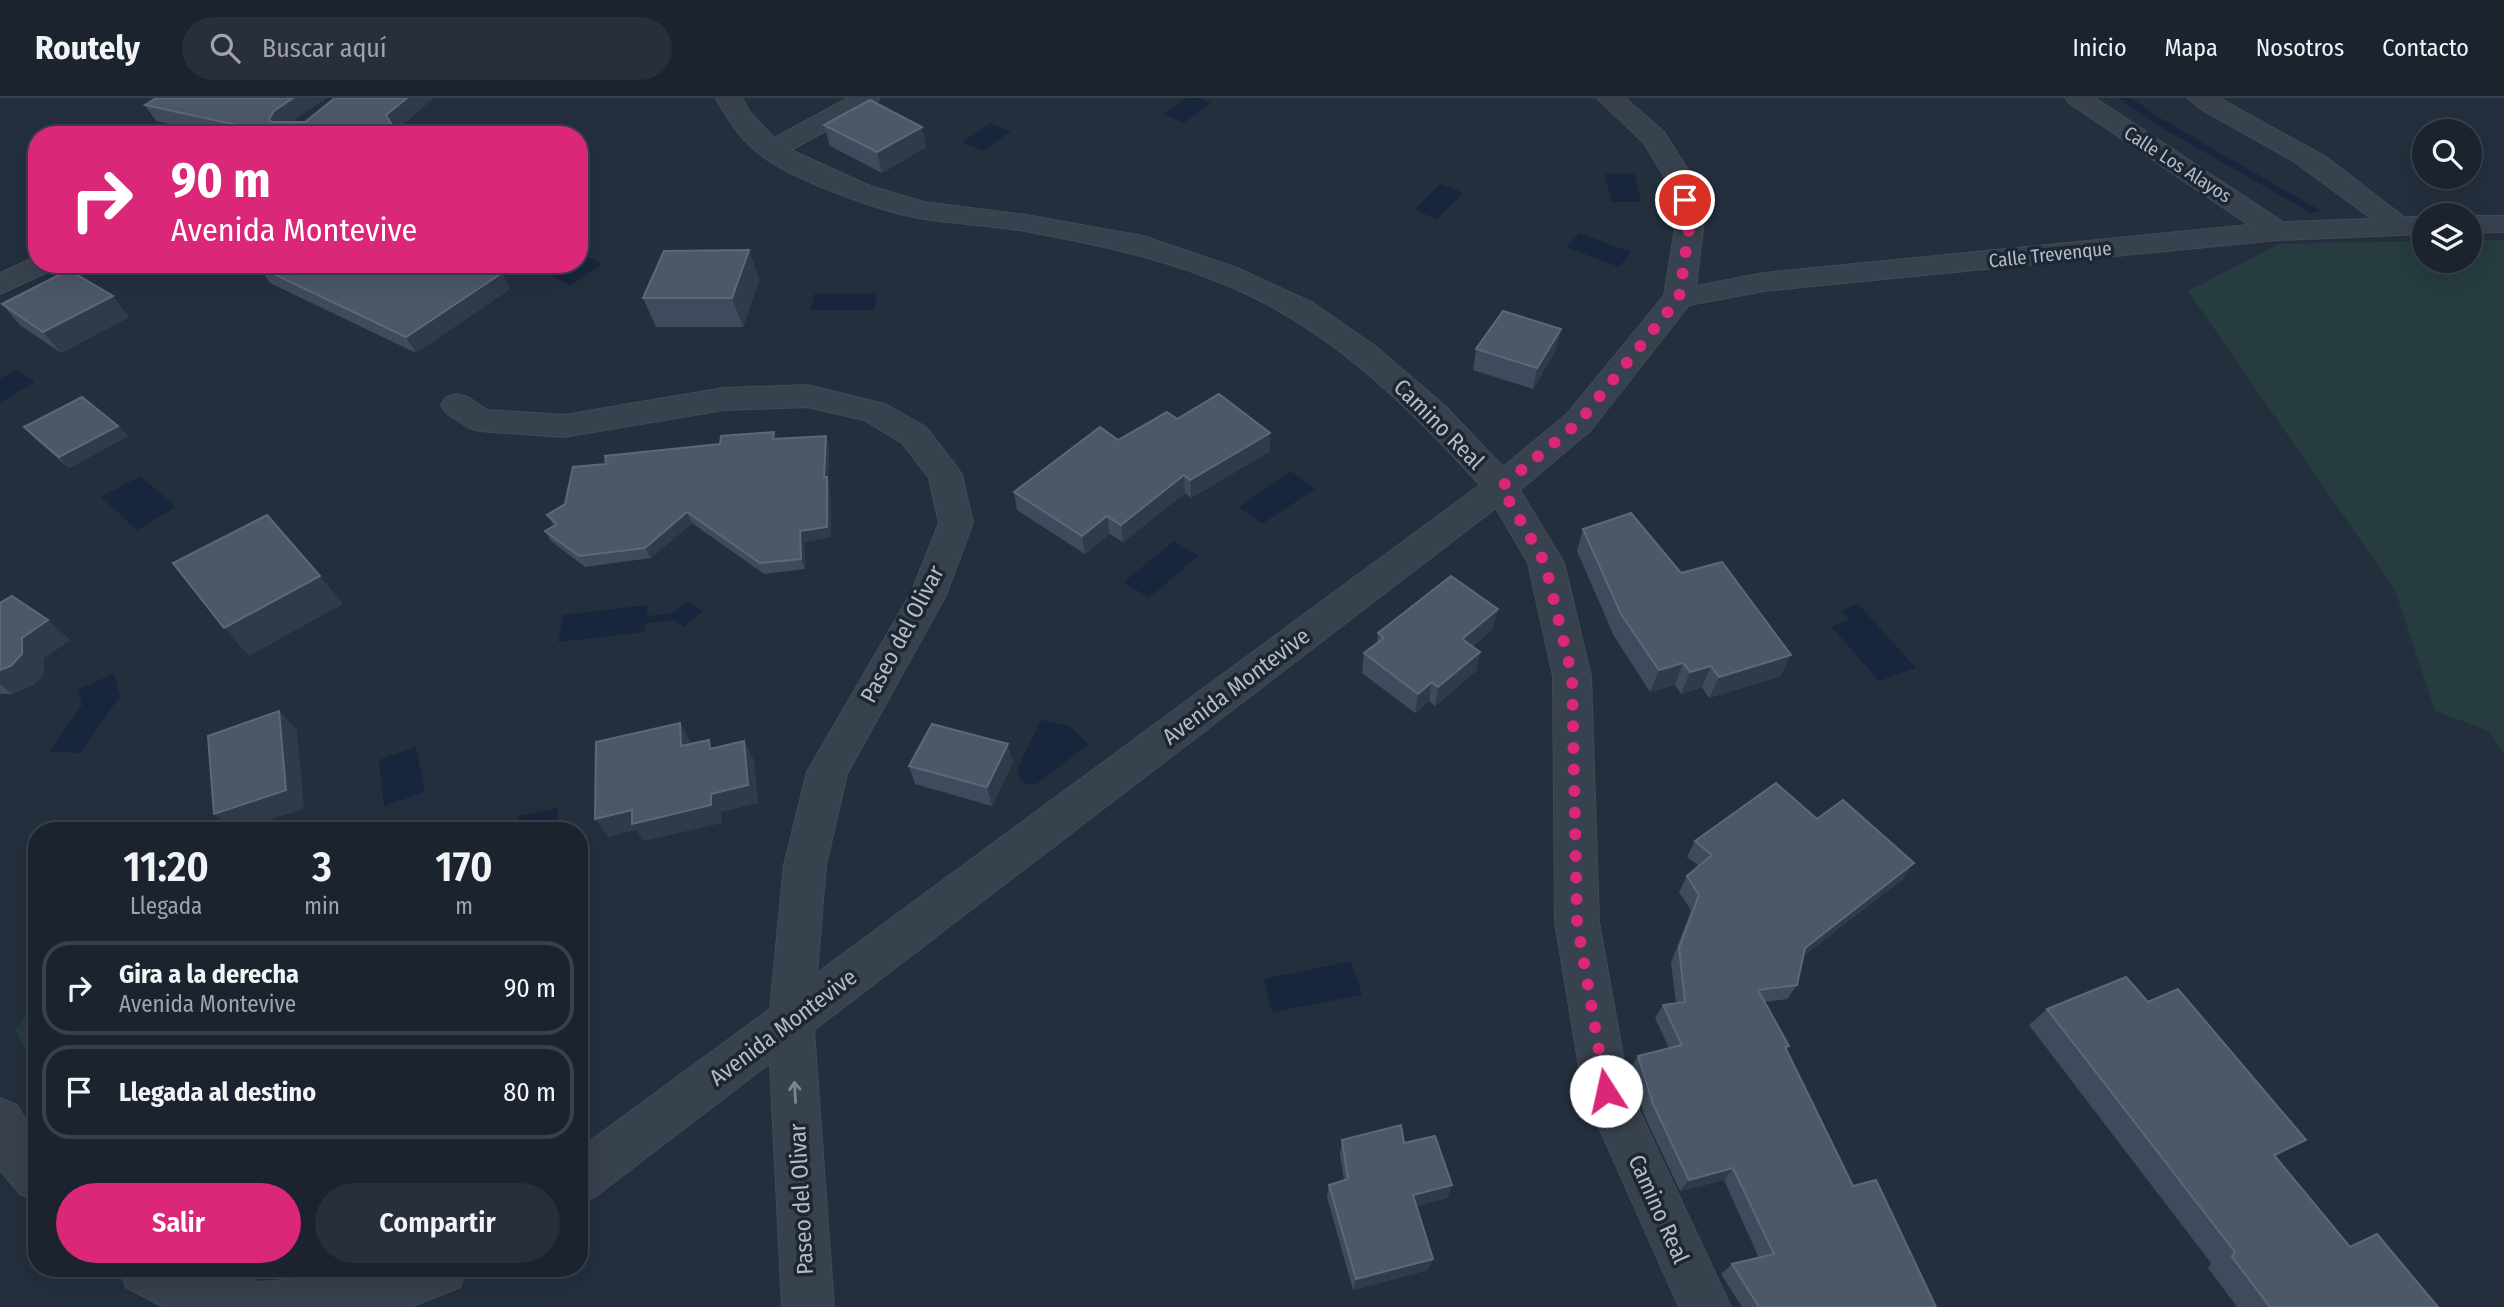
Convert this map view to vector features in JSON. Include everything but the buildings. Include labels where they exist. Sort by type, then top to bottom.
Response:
[{"type":"street","name":"Camino Real","points":[[729,98],[738,115],[771,150],[860,192],[922,210],[1026,223],[1143,245],[1227,274],[1302,310],[1364,353],[1434,414],[1501,487],[1545,563],[1572,676],[1577,922],[1606,1091],[1705,1307]]},
{"type":"street","points":[[771,150],[867,98]]},
{"type":"street","points":[[1610,98],[1655,138],[1679,178],[1690,222],[1679,298]]},
{"type":"street","name":"Calle Los Alayos","points":[[2078,98],[2277,231]]},
{"type":"street","points":[[2201,98],[2234,119],[2262,146],[2334,192],[2410,225]]},
{"type":"street","points":[[2482,225],[2504,224]]},
{"type":"street","name":"Calle Trevenque","points":[[1679,298],[1764,282],[2277,231],[2410,225]]},
{"type":"street","points":[[0,285],[28,271]]},
{"type":"street","name":"Avenida Montevive","points":[[588,1172],[1501,487],[1579,422],[1679,298]]},
{"type":"street","name":"Paseo del Olivar","points":[[457,405],[480,420],[564,426],[724,399],[807,396],[874,412],[914,435],[945,475],[956,523],[928,595],[827,772],[805,865],[791,1021],[808,1307]]},
{"type":"street","points":[[0,1121],[19,1157],[28,1167]]},
{"type":"street","points":[[157,1277],[169,1284],[260,1307],[368,1299],[422,1277]]},
{"type":"green space","points":[[2482,240],[2504,240],[2504,754],[2489,731],[2435,711],[2395,590],[2188,291],[2279,244],[2412,241],[2412,273],[2482,273]]},
{"type":"green space","points":[[28,1014],[28,1054],[15,1029]]},
{"type":"water","points":[[1187,98],[1199,98],[1212,103],[1184,123],[1164,114]]},
{"type":"water","points":[[991,123],[1011,132],[982,151],[962,142]]},
{"type":"water","points":[[1605,173],[1634,173],[1641,202],[1611,202]]},
{"type":"water","points":[[1441,184],[1464,193],[1437,219],[1414,210]]},
{"type":"water","points":[[1579,233],[1631,252],[1619,267],[1566,247]]},
{"type":"water","points":[[588,257],[602,264],[571,285],[546,273],[588,273]]},
{"type":"water","points":[[815,293],[877,293],[874,310],[810,310]]},
{"type":"water","points":[[15,370],[35,382],[0,403],[0,379]]},
{"type":"water","points":[[1291,471],[1315,489],[1262,524],[1239,507]]},
{"type":"water","points":[[140,476],[176,507],[137,530],[101,497]]},
{"type":"water","points":[[1174,541],[1198,556],[1149,598],[1124,582]]},
{"type":"water","points":[[687,601],[703,611],[684,627],[674,620],[646,623],[644,632],[558,642],[563,615],[648,605],[647,616],[673,613]]},
{"type":"water","points":[[1858,604],[1916,668],[1879,681],[1831,626],[1849,620],[1841,610]]},
{"type":"water","points":[[114,674],[120,696],[80,753],[50,751],[82,705],[78,689]]},
{"type":"water","points":[[1041,720],[1069,726],[1089,744],[1038,783],[1031,785],[1021,781],[1017,769]]},
{"type":"water","points":[[416,747],[425,792],[384,806],[379,760]]},
{"type":"water","points":[[558,808],[557,822],[519,822],[519,816]]},
{"type":"water","points":[[1351,961],[1362,995],[1272,1012],[1264,979]]},
{"type":"waterway","points":[[2124,98],[2156,120],[2315,211]]},
{"type":"route","points":[[1606,1091],[1577,922],[1572,676],[1545,563],[1501,487],[1579,422],[1679,298],[1690,222],[1685,200]]}]
